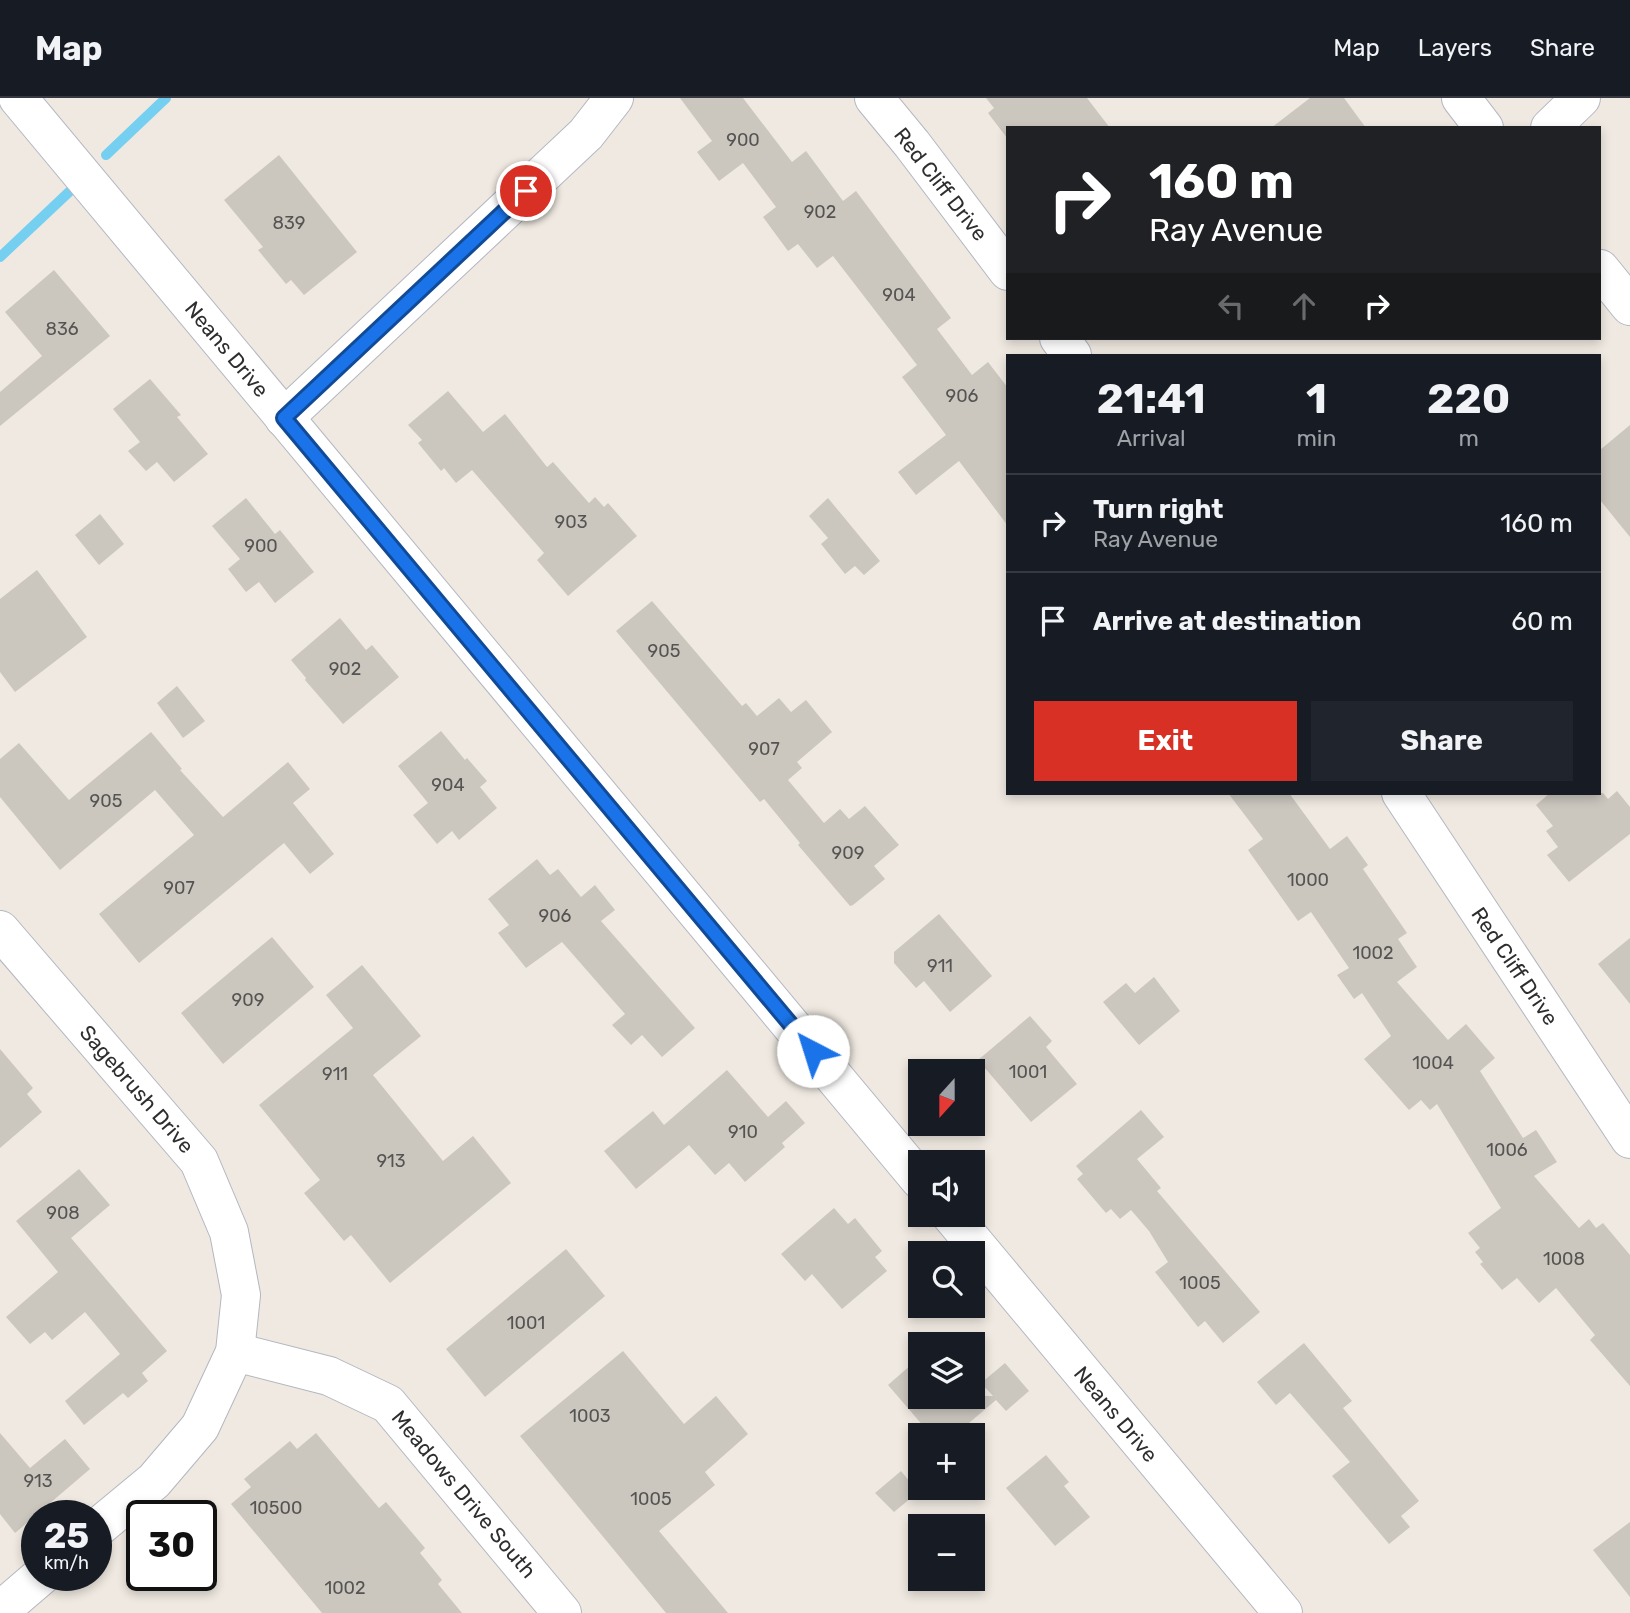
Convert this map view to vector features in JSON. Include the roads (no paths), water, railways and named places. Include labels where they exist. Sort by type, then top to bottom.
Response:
[{"type":"street","name":"Neans Drive","points":[[18,98],[908,1166]]},
{"type":"street","points":[[284,418],[586,134],[614,98]]},
{"type":"street","name":"Red Cliff Drive","points":[[874,98],[1006,268]]},
{"type":"street","points":[[1461,98],[1482,126]]},
{"type":"street","points":[[1552,126],[1581,98]]},
{"type":"street","points":[[1601,270],[1630,306]]},
{"type":"street","points":[[1061,340],[1071,354]]},
{"type":"street","name":"Red Cliff Drive","points":[[1402,795],[1630,1139]]},
{"type":"street","name":"Sagebrush Drive","points":[[0,930],[199,1161],[229,1232],[241,1295],[235,1352],[200,1427],[154,1481],[112,1516]]},
{"type":"street","name":"Neans Drive","points":[[961,1227],[1283,1613]]},
{"type":"street","name":"Meadows Drive South","points":[[235,1352],[329,1376],[388,1404],[562,1613]]},
{"type":"street","points":[[0,1611],[23,1591]]},
{"type":"waterway","points":[[106,155],[166,98]]},
{"type":"waterway","points":[[0,257],[69,192]]}]
